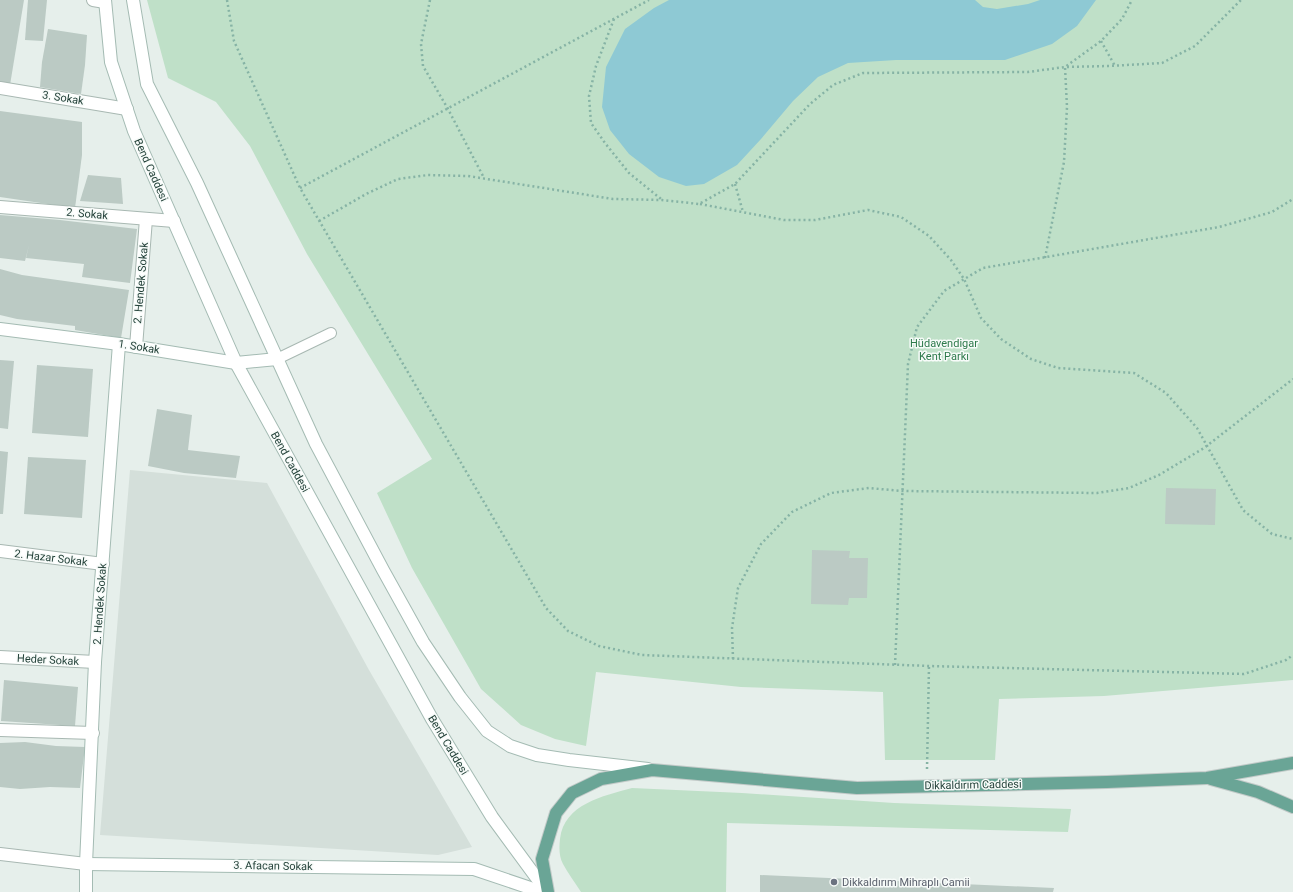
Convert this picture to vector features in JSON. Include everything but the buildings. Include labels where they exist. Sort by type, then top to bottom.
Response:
[{"type":"main road","name":"Dikkaldırım Caddesi","points":[[547,892],[542,859],[556,813],[572,793],[601,779],[652,770],[857,788],[1207,778],[1293,763]]},
{"type":"main road","points":[[1207,778],[1258,792],[1293,807]]},
{"type":"street","points":[[133,0],[147,84],[197,183],[316,444],[382,570],[423,642],[460,697],[487,731],[510,746],[537,754],[569,760],[652,770]]},
{"type":"street","name":"Bend Caddesi","points":[[101,1],[111,62],[134,131],[236,363],[432,719],[492,817],[547,892]]},
{"type":"street","name":"3. Sokak","points":[[0,88],[127,109]]},
{"type":"street","name":"2. Sokak","points":[[0,207],[174,221]]},
{"type":"street","name":"2. Hendek Sokak","points":[[136,347],[146,219]]},
{"type":"street","name":"1. Sokak","points":[[0,329],[119,344],[236,363],[277,359]]},
{"type":"street","name":"2. Hendek Sokak","points":[[86,892],[95,662],[119,344]]},
{"type":"street","name":"2. Hazar Sokak","points":[[0,551],[103,564]]},
{"type":"street","name":"Heder Sokak","points":[[0,657],[95,662]]},
{"type":"street","points":[[0,730],[93,733]]},
{"type":"street","name":"3. Afacan Sokak","points":[[0,854],[86,864],[474,869],[542,892]]},
{"type":"lane","points":[[277,359],[331,333]]},
{"type":"path","points":[[227,0],[234,40],[300,188],[546,608],[568,631],[599,646],[642,655],[895,665],[1244,674],[1286,660],[1293,655]]},
{"type":"path","points":[[430,0],[421,44],[424,66],[484,178]]},
{"type":"path","points":[[300,188],[649,0]]},
{"type":"path","points":[[1065,67],[1102,41],[1122,19],[1132,0]]},
{"type":"path","points":[[699,204],[735,184],[810,104],[833,85],[863,73],[1028,72],[1065,67],[1162,63],[1195,46],[1241,0]]},
{"type":"path","points":[[615,18],[596,66],[589,96],[591,123],[629,173],[662,200]]},
{"type":"path","points":[[1102,41],[1115,66]]},
{"type":"path","points":[[1045,258],[1064,162],[1067,107],[1065,67]]},
{"type":"path","points":[[319,221],[366,194],[398,179],[428,175],[484,178],[613,199],[662,200],[699,204],[784,220],[815,220],[868,210],[901,217],[929,236],[951,260],[964,279],[981,318],[1001,339],[1031,359],[1058,368],[1134,373],[1166,393],[1197,428],[1242,510],[1272,534],[1293,539]]},
{"type":"path","points":[[735,184],[743,212]]},
{"type":"path","points":[[895,665],[908,364],[917,327],[944,292],[983,268],[1219,227],[1272,212],[1293,199]]},
{"type":"path","points":[[733,659],[732,628],[738,588],[761,544],[792,512],[831,493],[869,488],[902,491],[1096,493],[1129,488],[1158,475],[1207,445],[1293,379]]},
{"type":"path","points":[[927,786],[929,666]]},
{"type":"shaded area","points":[[130,470],[267,483],[369,670],[472,847],[438,855],[100,835]]},
{"type":"green space","name":"Hüdavendigar Kent Parkı","points":[[147,0],[1293,0],[1293,680],[1104,696],[999,699],[995,760],[885,760],[883,692],[741,687],[596,672],[586,746],[555,739],[521,725],[481,689],[412,568],[377,493],[432,459],[307,254],[250,146],[216,102],[168,78]]},
{"type":"green space","points":[[632,788],[742,793],[894,803],[1071,809],[1068,832],[727,823],[726,892],[581,892],[561,858],[560,839],[563,827],[569,817],[587,803],[609,794]]},
{"type":"water","points":[[669,0],[975,0],[983,7],[997,9],[1028,4],[1040,0],[1096,0],[1077,26],[1052,44],[1005,60],[896,60],[848,63],[818,77],[793,101],[737,165],[704,184],[686,186],[659,177],[629,154],[610,130],[602,107],[606,67],[625,29],[654,8]]},
{"type":"place","name":"Dikkaldırım Mihraplı Camii","points":[[834,882]]}]
